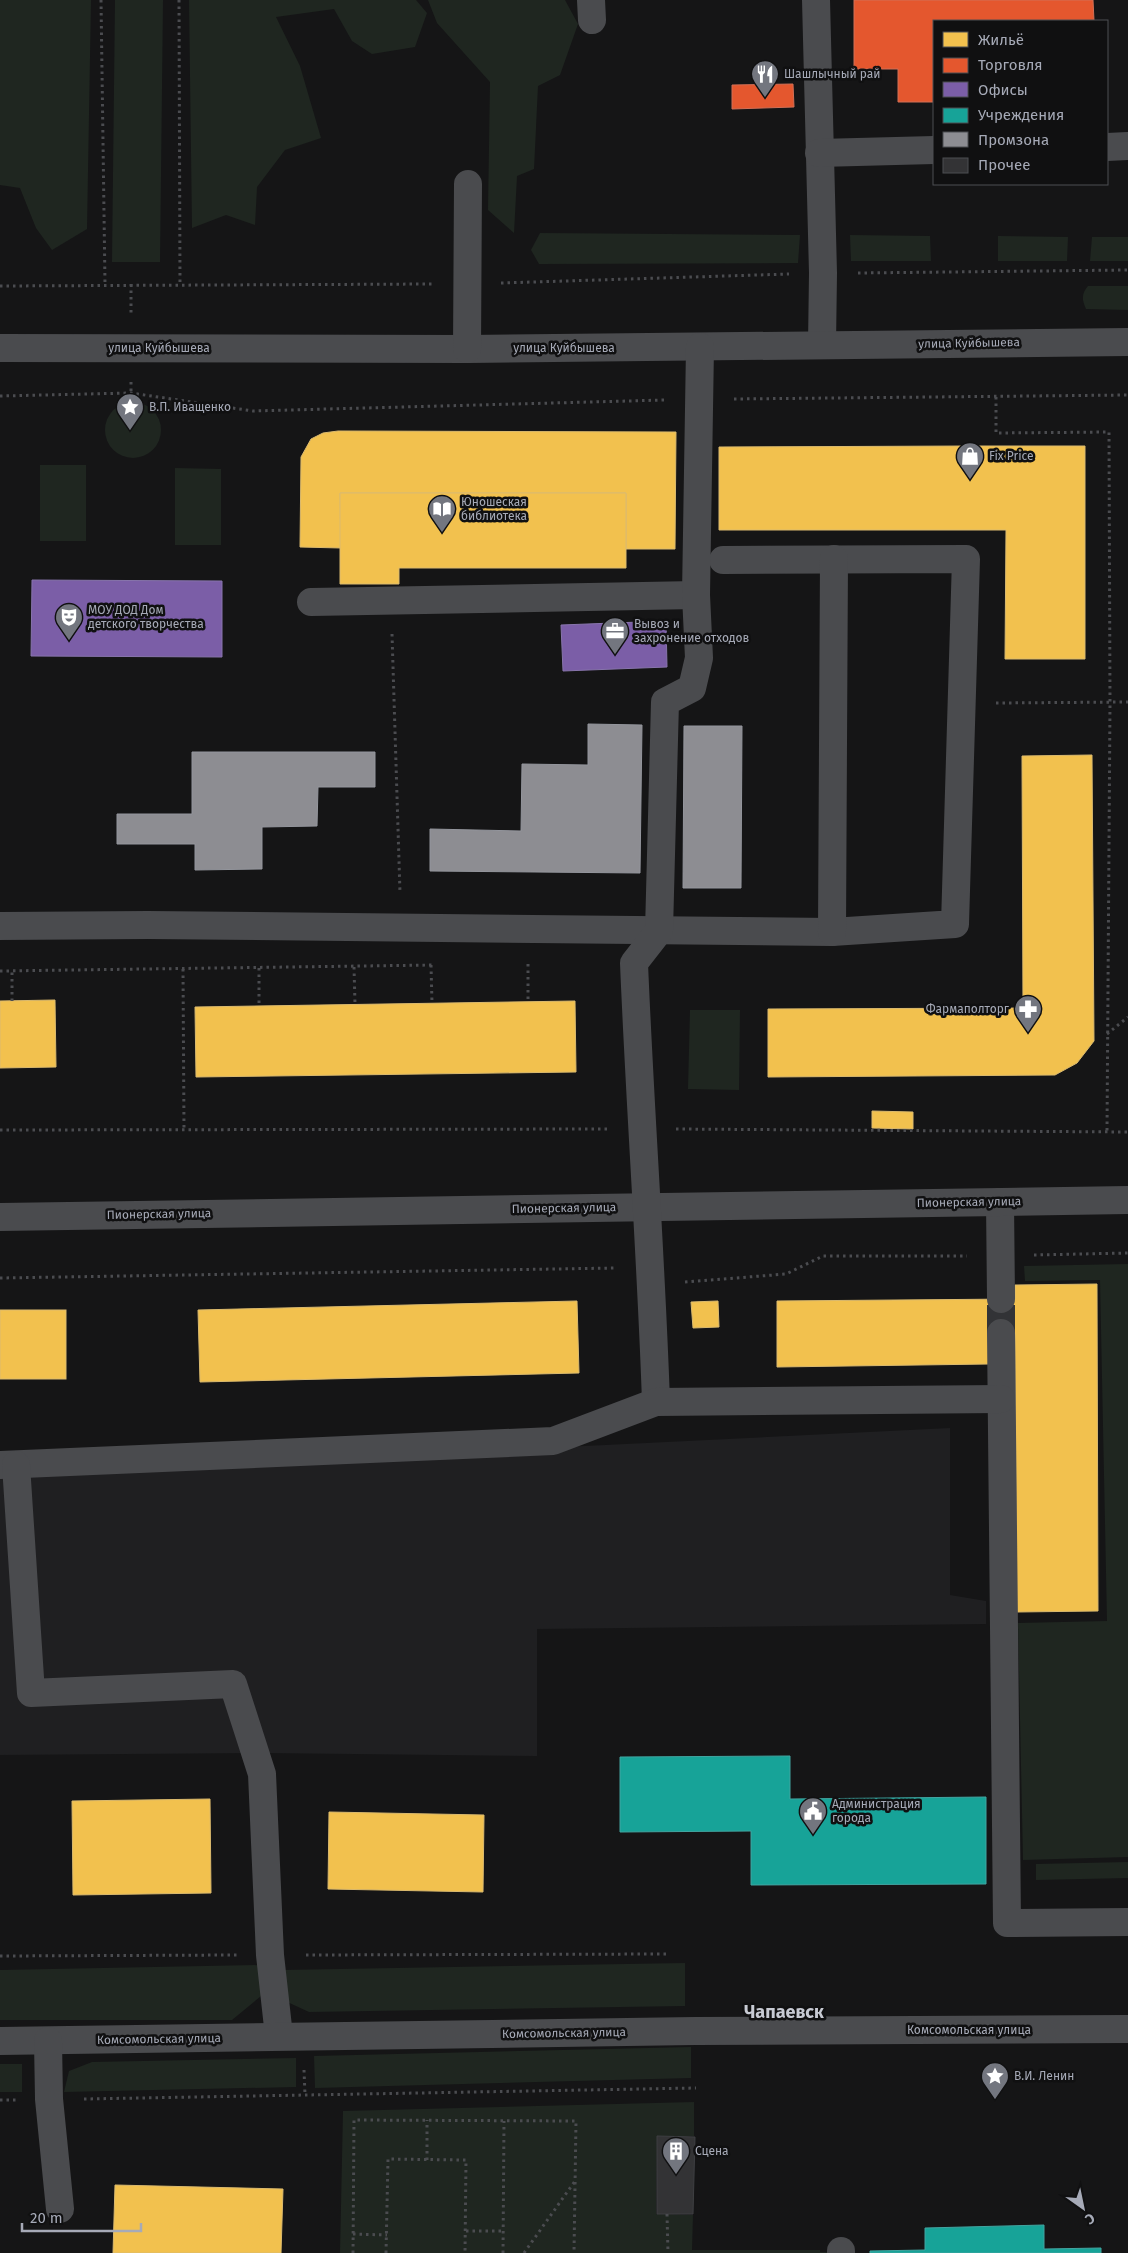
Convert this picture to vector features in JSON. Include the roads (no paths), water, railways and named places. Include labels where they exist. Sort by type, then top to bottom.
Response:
[{"type":"street","points":[[816,0],[823,273],[822,345]]},
{"type":"street","points":[[1108,147],[1128,146]]},
{"type":"street","points":[[819,153],[933,150]]},
{"type":"street","points":[[467,349],[468,184]]},
{"type":"street","name":"улица Куйбышева","points":[[0,348],[467,349],[1128,342]]},
{"type":"street","points":[[656,1402],[652,1267],[641,1129],[634,963],[659,930],[665,702],[692,688],[699,658],[696,595],[700,347]]},
{"type":"street","points":[[0,926],[158,925],[832,932],[955,924],[966,559],[723,560]]},
{"type":"street","points":[[832,932],[834,560]]},
{"type":"street","points":[[311,602],[696,595]]},
{"type":"street","name":"Пионерская улица","points":[[0,1217],[1128,1200]]},
{"type":"street","points":[[1000,1202],[1001,1299]]},
{"type":"street","points":[[1001,1333],[1007,1923],[1128,1922]]},
{"type":"street","points":[[279,2036],[270,1955],[262,1774],[233,1684],[31,1693],[8,1465],[553,1442],[656,1402],[1002,1399]]},
{"type":"street","name":"Комсомольская улица","points":[[0,2041],[279,2036],[1128,2029]]},
{"type":"street","points":[[48,2041],[49,2099],[60,2208]]},
{"type":"tunnel","points":[[1001,1299],[1001,1333]]},
{"type":"place","name":"Шашлычный рай","points":[[765,98]]},
{"type":"place","name":"В.П. Иващенко","points":[[130,431]]},
{"type":"place","name":"Fix Price","points":[[970,480]]},
{"type":"place","name":"Юношеская библиотека","points":[[442,533]]},
{"type":"place","name":"МОУ ДОД Дом детского творчества","points":[[69,641]]},
{"type":"place","name":"Вывоз и захронение отходов","points":[[615,655]]},
{"type":"place","name":"Фармаполторг","points":[[1028,1033]]},
{"type":"place","name":"Администрация города","points":[[813,1835]]},
{"type":"place","name":"В.И. Ленин","points":[[995,2100]]},
{"type":"place","name":"Сцена","points":[[676,2175]]},
{"type":"district","name":"Чапаевск","points":[[784,2012]]}]
